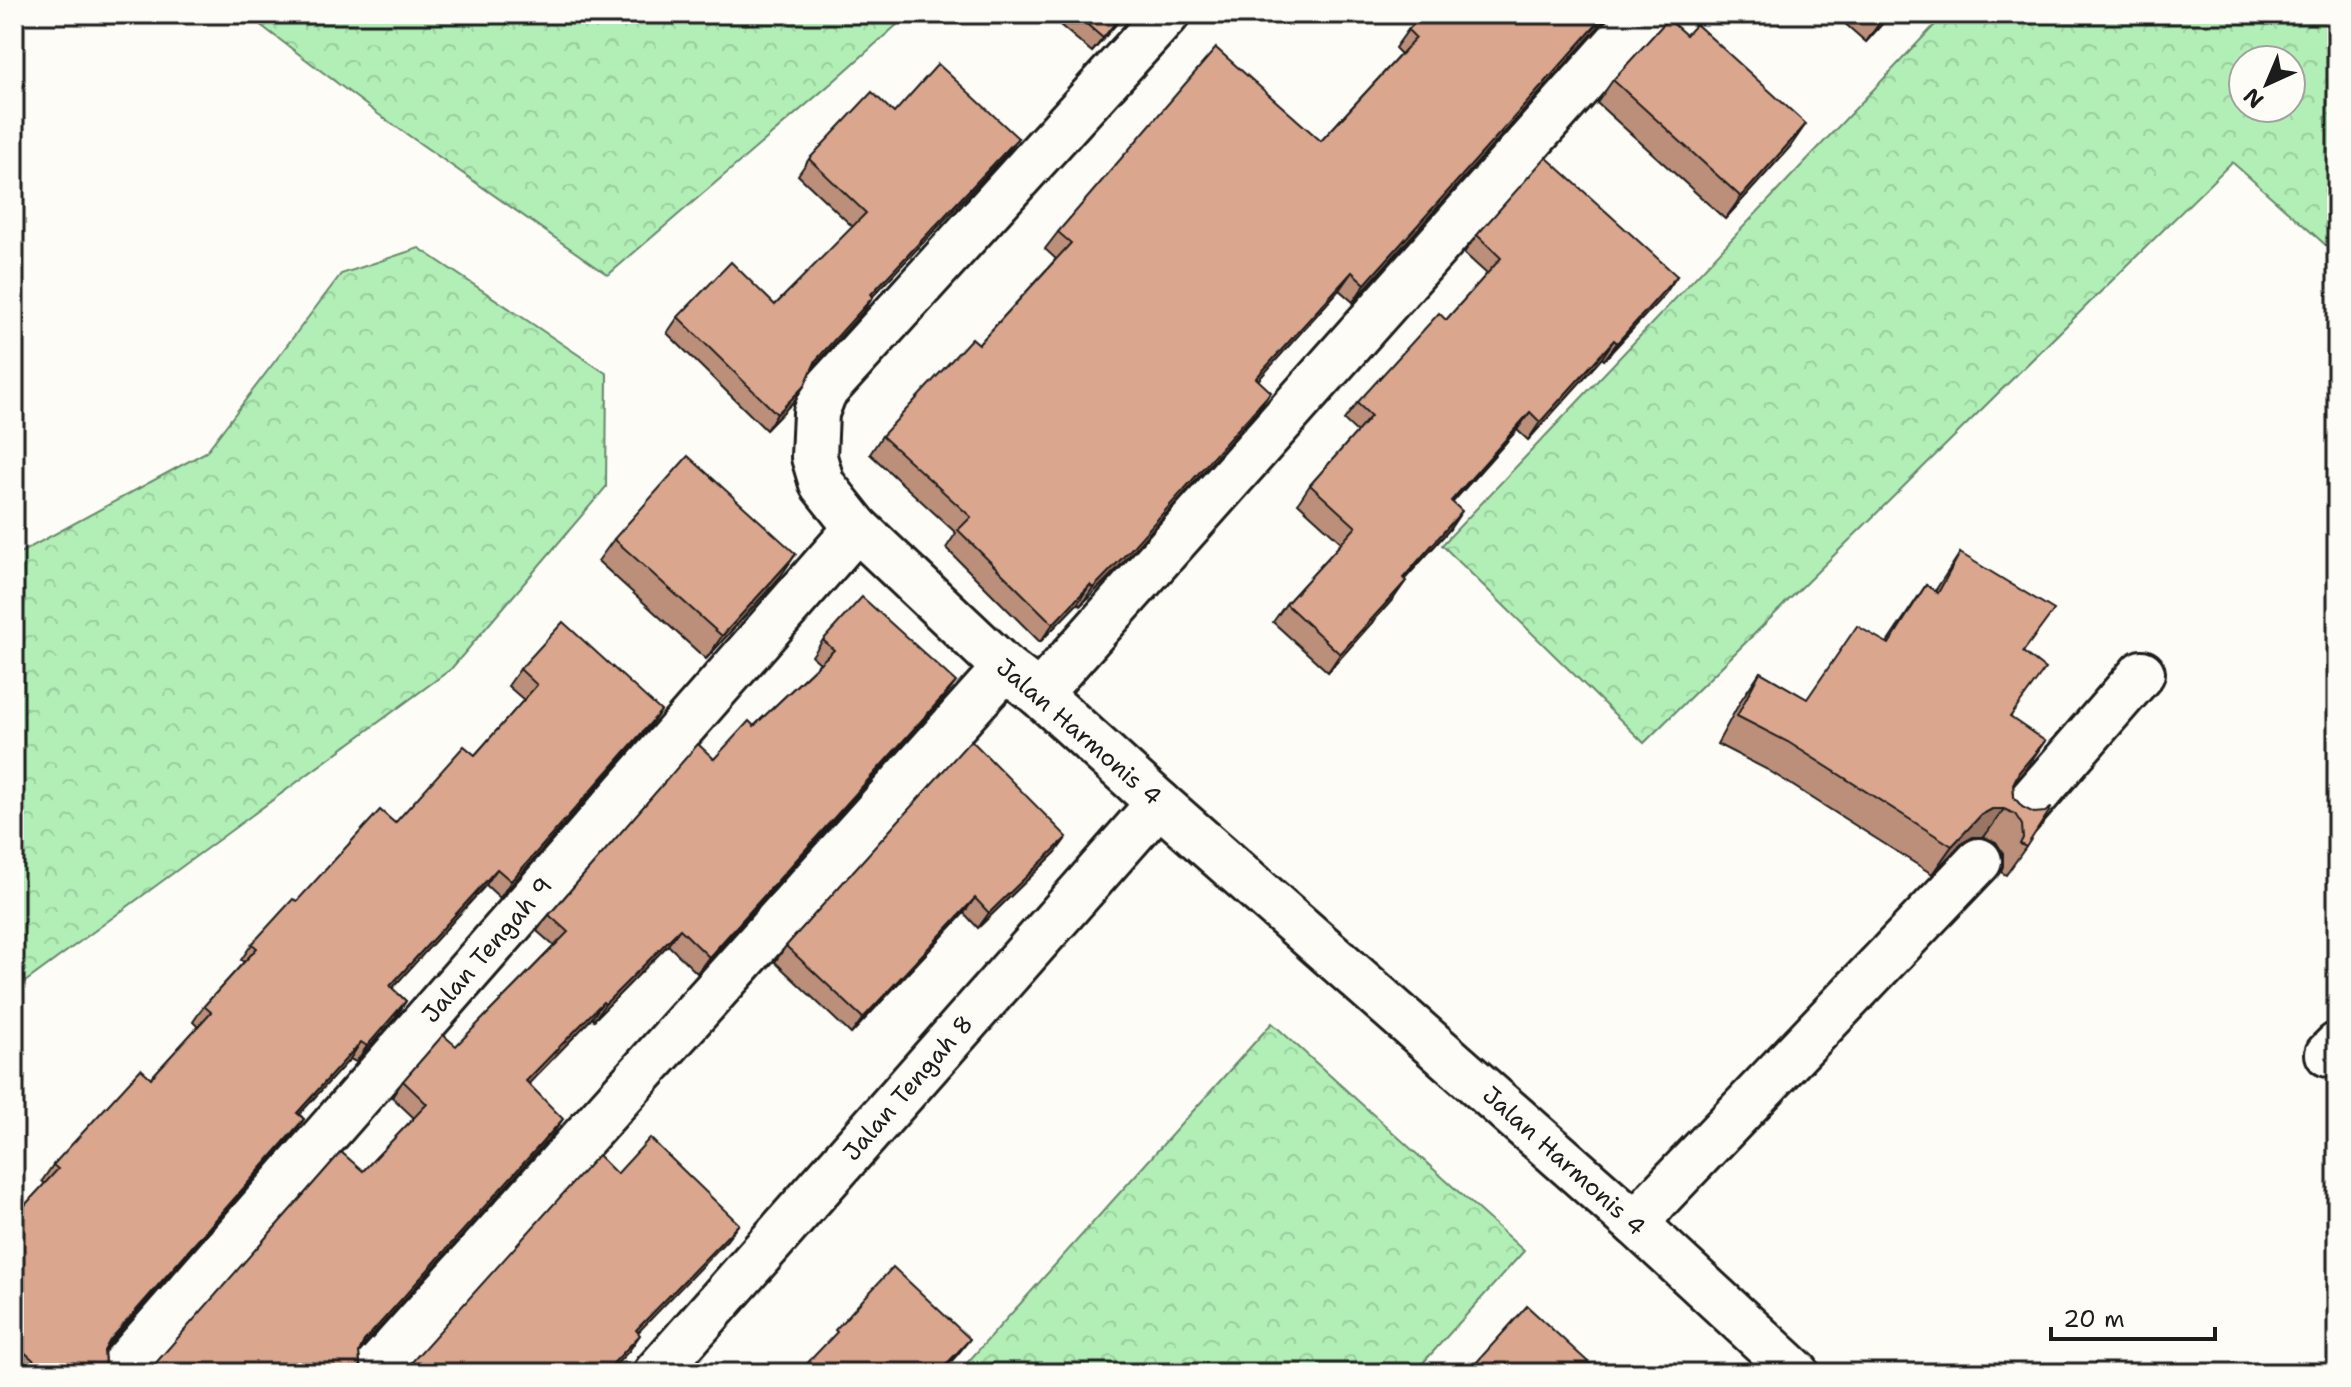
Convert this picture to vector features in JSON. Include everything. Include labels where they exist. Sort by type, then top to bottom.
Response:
[{"type":"street","name":"Jalan Harmonis 4","points":[[1167,14],[824,392],[816,413],[814,457],[822,484],[857,528],[1005,668],[1039,694],[1636,1224],[1797,1373]]},
{"type":"street","points":[[1039,694],[1643,14]]},
{"type":"street","name":"Jalan Tengah 9","points":[[117,1373],[857,528]]},
{"type":"street","points":[[372,1373],[1005,668]]},
{"type":"street","points":[[2018,816],[2142,673]]},
{"type":"street","name":"Jalan Tengah 8","points":[[656,1373],[1159,803]]},
{"type":"street","points":[[1636,1224],[1979,861]]},
{"type":"green space","points":[[246,14],[909,14],[608,275],[378,114]]},
{"type":"green space","points":[[1945,14],[2337,14],[2337,255],[2232,162],[1644,743],[1442,545]]},
{"type":"green space","points":[[419,248],[607,374],[606,487],[451,669],[14,990],[14,556],[206,452],[341,274]]},
{"type":"green space","points":[[1272,1023],[1524,1251],[1414,1373],[958,1373]]},
{"type":"building","points":[[1075,14],[1122,14],[1103,38]]},
{"type":"building","points":[[1423,14],[1606,14],[1365,284],[1352,272],[1256,378],[1271,392],[1130,550],[1093,588],[1090,585],[1053,624],[958,530],[971,517],[882,436],[972,338],[979,344],[1071,243],[1058,232],[1216,48],[1321,141],[1416,38],[1408,30]]},
{"type":"building","points":[[1871,14],[1887,14],[1880,22]]},
{"type":"building","points":[[1668,19],[1686,35],[1696,24],[1806,124],[1741,197],[1613,80]]},
{"type":"building","points":[[938,64],[1018,138],[871,294],[873,297],[816,360],[805,385],[777,414],[678,317],[731,262],[775,305],[866,213],[809,159],[872,92],[894,113]]},
{"type":"building","points":[[1546,157],[1677,276],[1540,422],[1530,412],[1451,501],[1462,511],[1403,578],[1406,581],[1340,654],[1286,604],[1356,527],[1310,485],[1371,416],[1357,403],[1439,313],[1446,320],[1501,258],[1477,235]]},
{"type":"building","points":[[688,456],[796,554],[722,636],[614,539]]},
{"type":"building","points":[[1960,553],[2054,610],[2023,652],[2045,669],[2010,717],[2045,741],[2013,784],[2014,797],[2022,807],[2034,813],[2045,812],[2052,807],[2026,847],[2020,844],[2022,825],[2015,814],[2004,809],[1992,809],[1981,815],[1952,846],[1788,742],[1737,716],[1760,672],[1807,699],[1857,626],[1889,644],[1926,585],[1938,593]]},
{"type":"building","points":[[862,597],[956,682],[709,957],[680,929],[526,1081],[563,1119],[364,1341],[359,1352],[360,1365],[365,1373],[147,1373],[341,1152],[363,1171],[427,1104],[403,1081],[443,1035],[456,1046],[568,932],[549,915],[698,744],[714,759],[749,721],[754,726],[834,650],[823,640]]},
{"type":"building","points":[[563,622],[661,711],[511,881],[497,869],[390,986],[406,1001],[367,1046],[361,1042],[297,1113],[304,1119],[110,1340],[104,1351],[105,1364],[111,1373],[48,1373],[14,1343],[14,1217],[58,1169],[53,1165],[141,1069],[151,1078],[211,1012],[204,1006],[257,948],[252,944],[293,899],[297,901],[380,810],[395,823],[464,746],[475,755],[537,685],[520,669]]},
{"type":"building","points":[[971,740],[1067,837],[989,913],[975,898],[863,1018],[786,946]]},
{"type":"building","points":[[650,1138],[739,1224],[636,1330],[640,1335],[604,1373],[402,1373],[598,1155],[617,1174]]},
{"type":"building","points":[[893,1267],[970,1339],[938,1373],[798,1373],[837,1332],[835,1330]]},
{"type":"building","points":[[1527,1306],[1600,1373],[1467,1373]]}]
